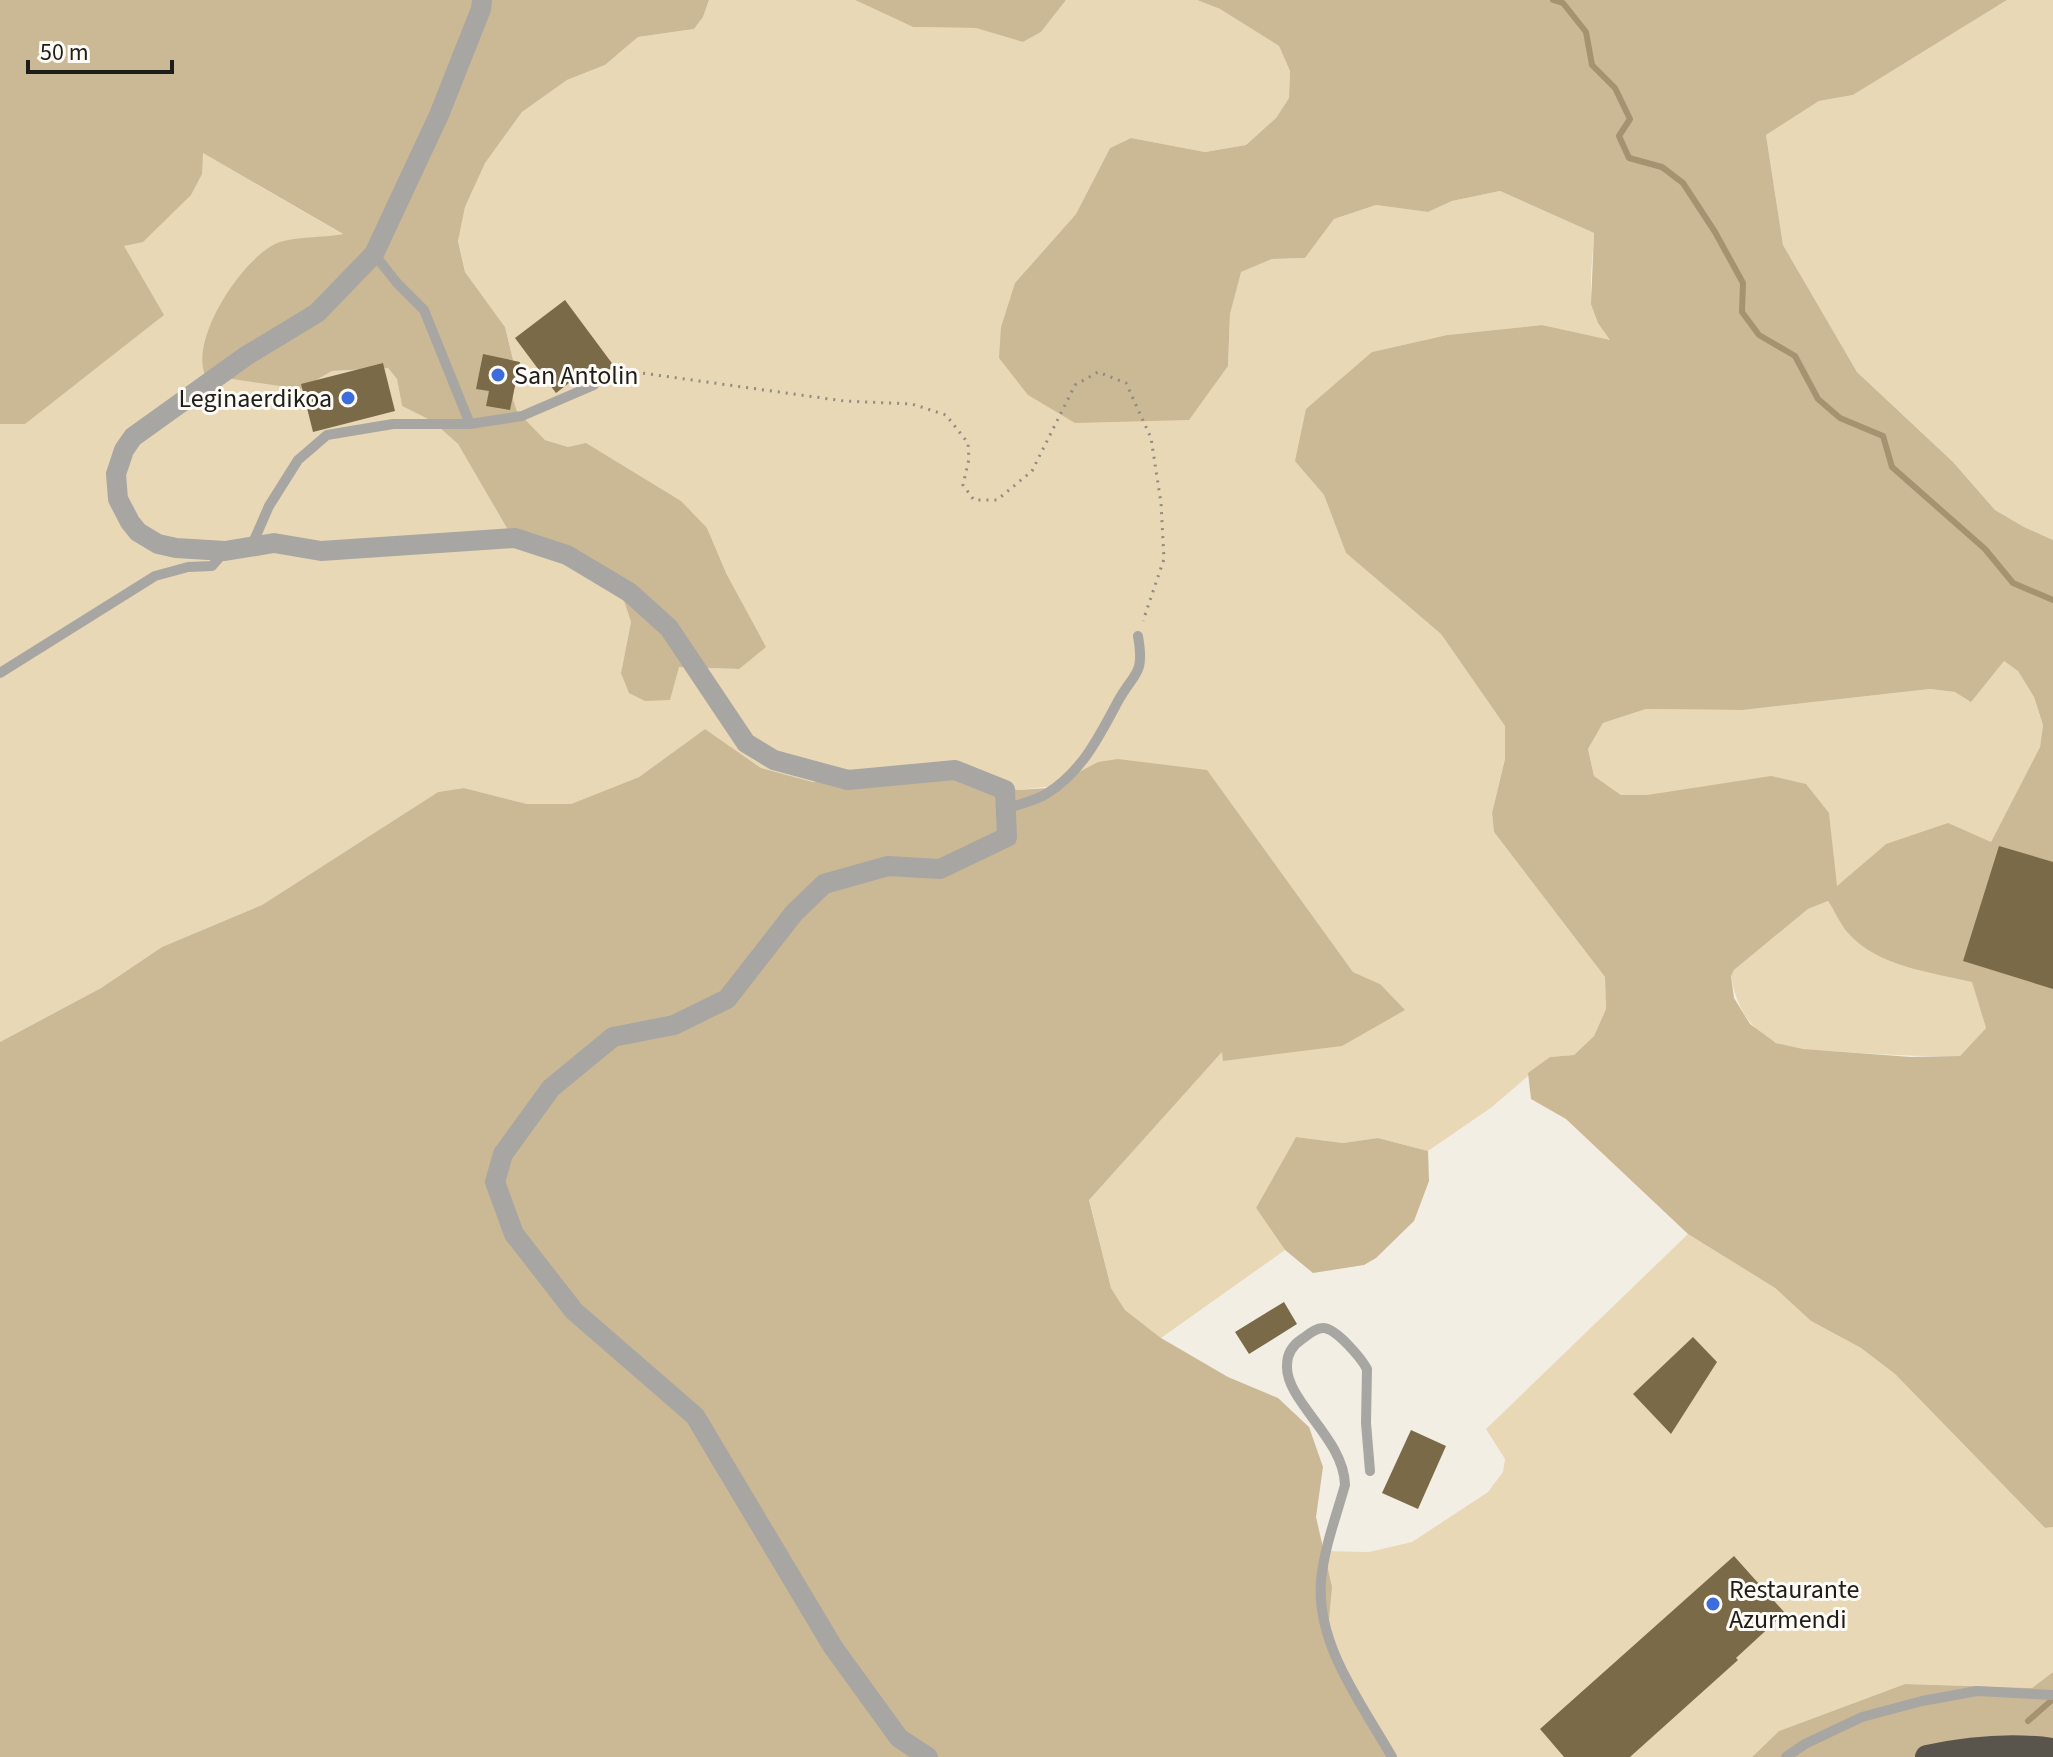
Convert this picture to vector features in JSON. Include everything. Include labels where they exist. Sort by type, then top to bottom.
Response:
[{"type":"highway","points":[[1928,1757],[1985,1747],[2053,1750]]},
{"type":"street","points":[[482,0],[439,115],[374,254],[317,313],[246,356],[145,427],[124,450],[116,474],[118,499],[138,532],[158,544],[176,548],[225,551],[274,543],[321,551],[515,538],[567,555],[629,592],[669,628],[746,743],[774,760],[848,780],[955,770],[1005,790],[1007,837],[940,869],[888,866],[824,884],[794,913],[727,999],[674,1025],[613,1037],[551,1088],[503,1154],[495,1182],[514,1234],[574,1311],[695,1416],[833,1647],[899,1738],[928,1757]]},
{"type":"lane","points":[[374,254],[424,310],[470,424]]},
{"type":"lane","points":[[252,545],[269,506],[298,460],[327,435],[393,424],[470,424],[522,416],[594,385]]},
{"type":"lane","points":[[0,673],[155,576],[188,567],[212,566],[225,551]]},
{"type":"lane","points":[[1006,809],[1046,795],[1080,765],[1141,667],[1138,636]]},
{"type":"lane","points":[[1370,1471],[1366,1423],[1367,1369],[1335,1332],[1327,1328],[1317,1329],[1294,1346],[1287,1365],[1295,1390],[1338,1454],[1345,1474],[1345,1485],[1323,1565],[1323,1619],[1334,1653],[1392,1757]]},
{"type":"lane","points":[[1786,1757],[1805,1744],[1862,1717],[1922,1701],[1977,1691],[2050,1695]]},
{"type":"path","points":[[594,385],[627,371],[844,401],[912,404],[946,415],[968,443],[969,459],[963,485],[974,500],[997,500],[1032,471],[1075,385],[1098,372],[1126,383],[1151,438],[1161,503],[1164,559],[1138,636]]},
{"type":"shaded area","points":[[0,0],[709,0],[703,17],[694,29],[638,37],[605,65],[567,80],[522,112],[485,163],[465,207],[458,241],[465,272],[505,327],[515,368],[513,399],[517,411],[545,440],[568,447],[586,443],[681,501],[707,528],[727,575],[766,647],[739,669],[679,667],[670,700],[645,701],[629,693],[621,673],[631,622],[624,601],[508,530],[458,444],[432,421],[402,406],[397,379],[388,368],[332,371],[301,389],[205,375],[202,359],[212,322],[234,283],[248,266],[282,241],[343,234],[203,153],[202,174],[191,195],[143,242],[124,246],[164,315],[25,424],[0,424]]},
{"type":"shaded area","points":[[709,0],[855,0],[913,27],[977,28],[1023,42],[1041,32],[1066,0],[1197,0],[1220,9],[1279,46],[1290,71],[1289,98],[1276,118],[1246,145],[1205,152],[1131,138],[1110,148],[1076,214],[1015,283],[1228,366],[1230,314],[1240,272],[1272,259],[1305,258],[1334,219],[1376,205],[1428,212],[1452,201],[1500,191],[1594,233],[1593,302],[1602,328],[1611,341],[1542,325],[1447,335],[1372,352],[1295,460],[1324,495],[1346,553],[1441,634],[1505,726],[1505,759],[1492,813],[1494,832],[1605,977],[1606,1009],[1594,1036],[1574,1055],[1550,1057],[1492,1107],[1428,1151],[1378,1138],[1343,1143],[1296,1137],[1256,1208],[1285,1250],[1161,1338],[1125,1310],[1111,1288],[1089,1199],[1223,1051],[1223,1060],[1380,984],[1353,972],[1206,770],[1017,790],[983,774],[881,782],[813,782],[761,768],[705,729],[639,777],[571,804],[527,804],[464,788],[438,792],[262,905],[162,947],[101,988],[0,1042],[0,424],[25,424],[124,246],[203,153],[344,235],[277,243],[301,389],[332,371],[388,368],[397,379],[402,406],[432,421],[458,444],[508,530],[624,601],[631,622],[621,673],[678,667],[739,669],[727,575],[707,528],[568,447],[545,440],[517,411],[513,399],[515,368],[505,327],[465,272],[458,240],[465,207],[485,162],[522,112],[567,80],[605,65],[638,37],[694,29],[703,17]]},
{"type":"shaded area","points":[[855,0],[1066,0],[1041,32],[1023,42],[976,28],[913,27]]},
{"type":"shaded area","points":[[1197,0],[2007,0],[1853,95],[1819,101],[1766,135],[1783,245],[1857,372],[1953,462],[1995,510],[2053,540],[2053,1527],[2045,1528],[1895,1374],[1861,1348],[1811,1321],[1775,1288],[1688,1234],[1566,1119],[1531,1099],[1528,1073],[1550,1057],[1574,1055],[1594,1036],[1606,1009],[1605,977],[1494,832],[1492,813],[1505,759],[1505,726],[1441,634],[1346,553],[1324,495],[1295,461],[1306,409],[1372,352],[1447,335],[1542,325],[1610,340],[1598,323],[1591,304],[1594,233],[1500,191],[1452,201],[1428,212],[1376,205],[1334,219],[1305,258],[1272,259],[1241,272],[1230,314],[1228,366],[1189,420],[1075,423],[1028,395],[999,358],[1001,327],[1015,283],[1076,214],[1110,148],[1131,138],[1205,152],[1246,145],[1276,118],[1289,98],[1290,71],[1279,46],[1220,9]],"holes":[[[2004,661],[2018,671],[2034,697],[2043,725],[2040,747],[1991,842],[1948,823],[1886,844],[1837,886],[1829,813],[1806,784],[1771,776],[1647,795],[1621,795],[1594,776],[1588,749],[1603,723],[1646,709],[1743,710],[1930,689],[1955,692],[1971,702]],[[1828,901],[1848,933],[1874,954],[1923,971],[1972,982],[1986,1028],[1960,1056],[1911,1057],[1803,1049],[1776,1043],[1750,1024],[1734,998],[1731,976],[1734,970],[1808,909]]]},
{"type":"shaded area","points":[[2007,0],[2053,0],[2053,540],[1995,510],[1953,462],[1857,372],[1783,245],[1766,135],[1819,101],[1853,95]]},
{"type":"shaded area","points":[[2004,661],[2018,671],[2034,697],[2043,725],[2040,747],[1991,842],[1886,844],[1836,887],[1829,813],[1621,795],[1594,776],[1588,749],[1603,723],[1646,709],[1743,710],[1930,689],[1955,692]]},
{"type":"shaded area","points":[[705,729],[761,768],[813,782],[881,782],[983,774],[1017,790],[1049,788],[1098,762],[1118,759],[1207,770],[1353,972],[1380,984],[1405,1010],[1342,1046],[1223,1061],[1222,1052],[1089,1200],[1111,1288],[1125,1310],[1161,1338],[1228,1377],[1278,1398],[1309,1427],[1323,1467],[1316,1517],[1332,1587],[1327,1641],[1391,1757],[0,1757],[0,1042],[101,988],[162,947],[262,905],[438,792],[464,788],[527,804],[571,804],[639,777]]},
{"type":"shaded area","points":[[1828,901],[1849,934],[1901,965],[1972,981],[1986,1028],[1960,1056],[1797,1048],[1767,1038],[1751,1024],[1736,996],[1731,975],[1734,970],[1808,909]]},
{"type":"shaded area","points":[[1296,1137],[1343,1143],[1378,1138],[1428,1151],[1429,1181],[1414,1221],[1376,1258],[1364,1265],[1313,1273],[1285,1250],[1256,1208]]},
{"type":"shaded area","points":[[1688,1234],[1775,1288],[1811,1321],[1861,1348],[1895,1374],[2045,1528],[2053,1527],[2053,1672],[2032,1688],[1905,1684],[1779,1731],[1752,1757],[1391,1757],[1327,1641],[1323,1551],[1369,1552],[1412,1542],[1488,1492],[1503,1472],[1505,1459],[1486,1429]]},
{"type":"shaded area","points":[[2053,1672],[2053,1757],[1752,1757],[1779,1731],[1905,1684],[2032,1688]]},
{"type":"building","points":[[565,300],[614,366],[599,378],[590,367],[556,393],[515,338]]},
{"type":"building","name":"San Antolin","points":[[483,354],[520,362],[510,410],[486,406],[489,391],[476,389]]},
{"type":"building","name":"Leginaerdikoa","points":[[383,363],[395,411],[313,432],[301,384]]},
{"type":"building","points":[[1999,846],[2053,862],[2053,989],[1963,961]]},
{"type":"building","points":[[1284,1302],[1297,1324],[1249,1354],[1235,1332]]},
{"type":"building","points":[[1693,1337],[1717,1362],[1671,1434],[1633,1394]]},
{"type":"building","points":[[1411,1430],[1446,1446],[1418,1509],[1382,1493]]},
{"type":"building","points":[[1734,1556],[1785,1613],[1736,1658],[1738,1660],[1630,1757],[1564,1757],[1540,1729]]},
{"type":"waterway","points":[[1553,0],[1563,3],[1586,32],[1592,65],[1615,88],[1630,119],[1619,136],[1629,158],[1662,167],[1683,183],[1743,283],[1742,312],[1759,335],[1795,356],[1818,399],[1840,418],[1883,436],[1892,467],[1985,549],[2013,583],[2053,600]]},
{"type":"waterway","points":[[2028,1721],[2053,1699]]},
{"type":"place","name":"San Antolin","points":[[498,375]]},
{"type":"place","name":"Leginaerdikoa","points":[[348,398]]},
{"type":"place","name":"Restaurante Azurmendi","points":[[1713,1604]]}]
